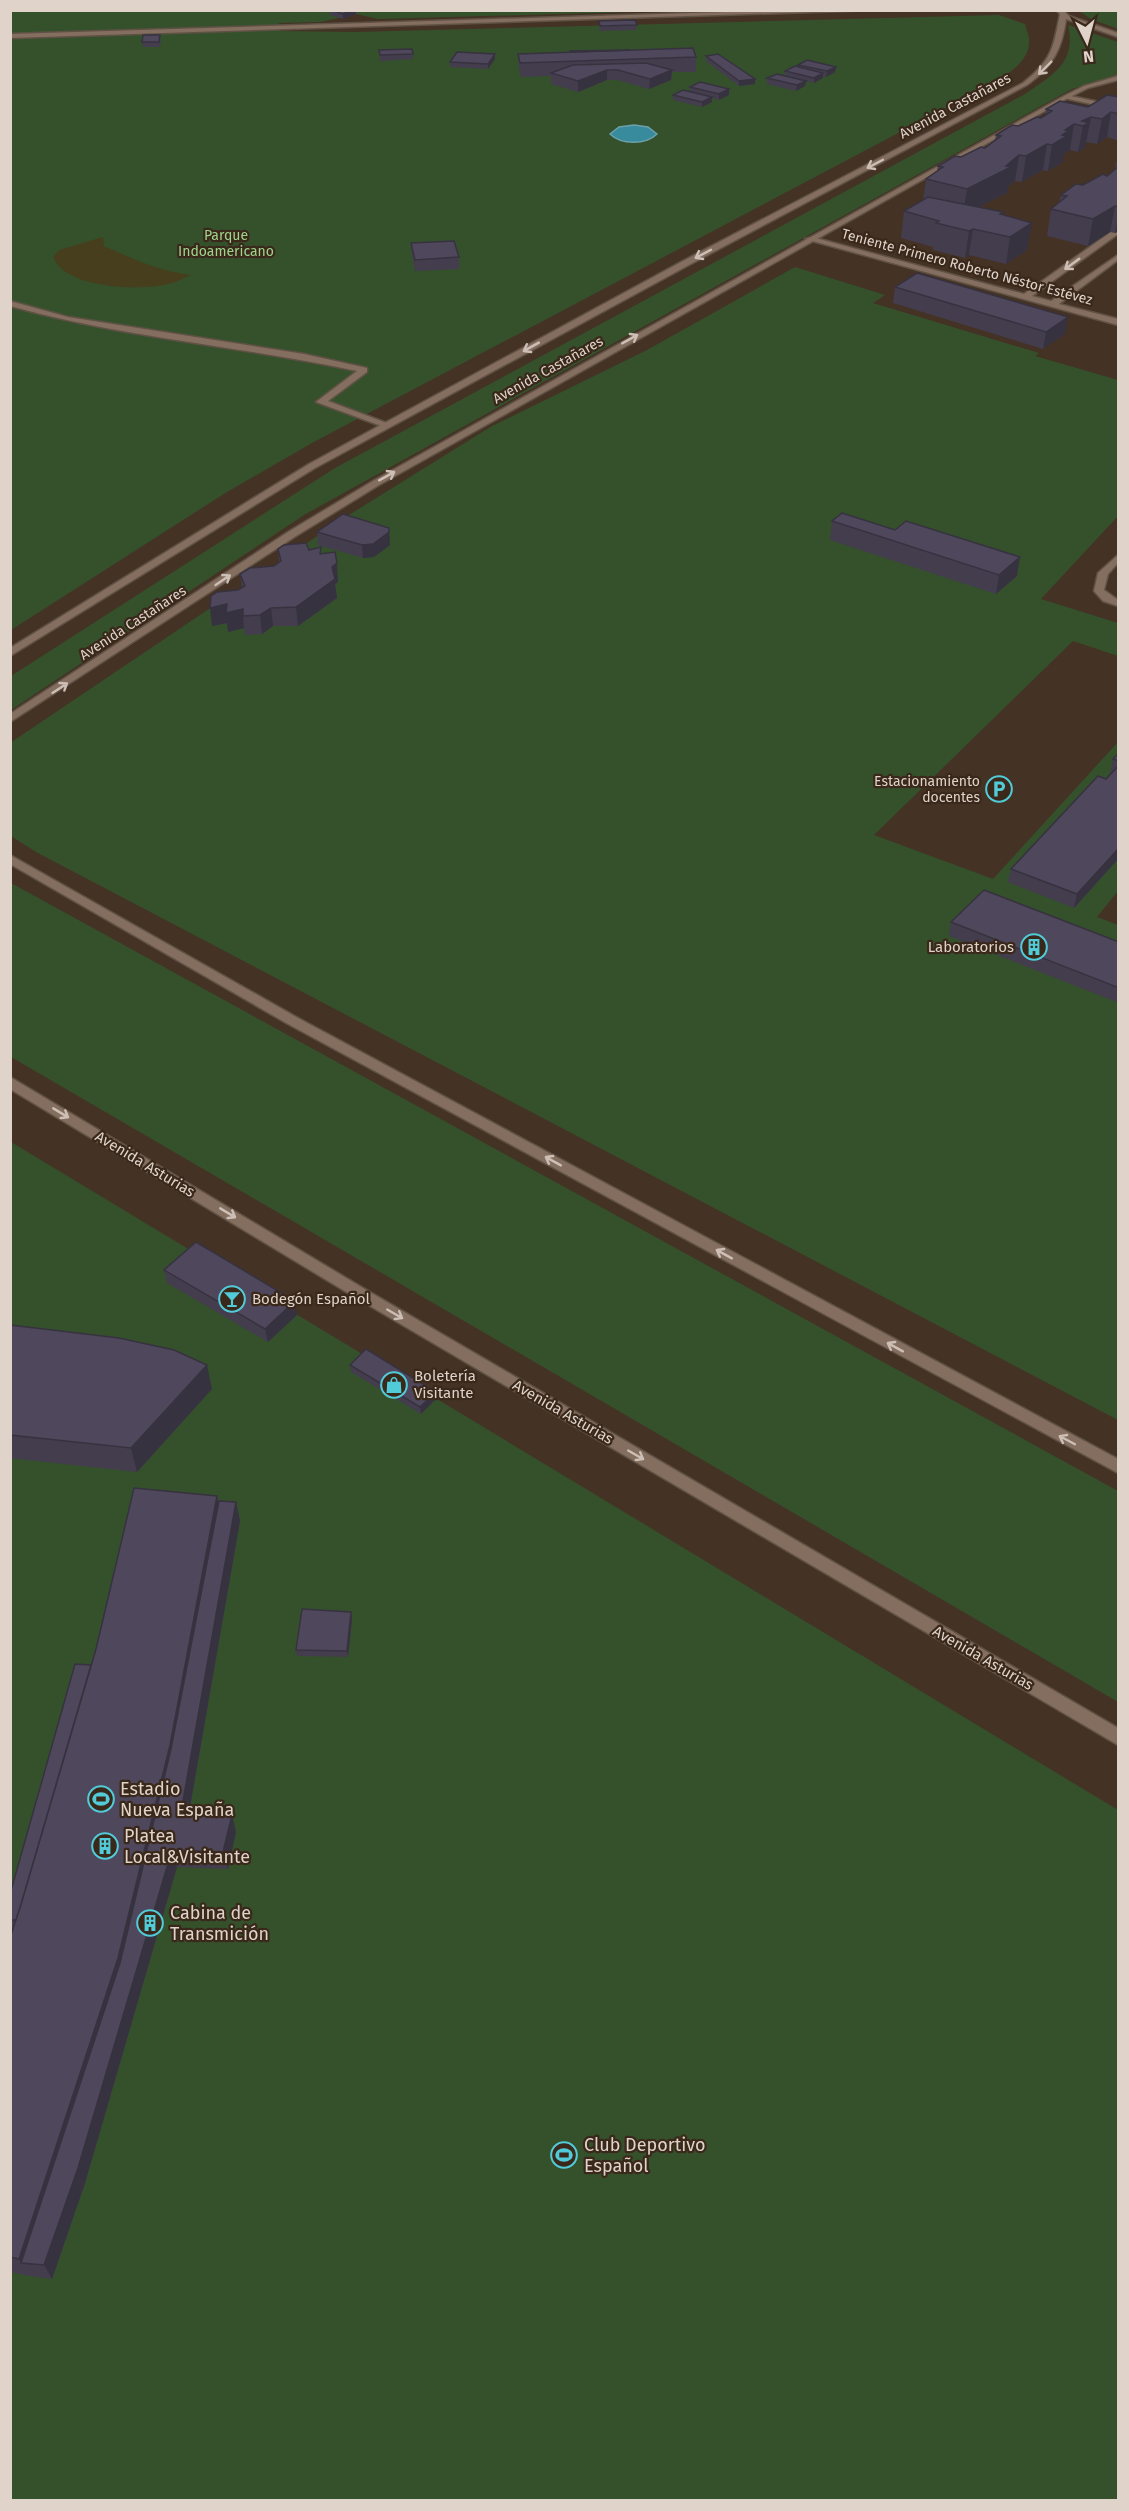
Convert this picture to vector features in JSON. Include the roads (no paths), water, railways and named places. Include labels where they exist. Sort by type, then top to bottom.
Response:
[{"type":"street","points":[[10,36],[871,10]]},
{"type":"street","points":[[1061,13],[1119,35]]},
{"type":"street","name":"Avenida Castañares","points":[[10,653],[312,466],[684,264],[1025,84],[1047,69],[1057,54],[1061,13]]},
{"type":"street","name":"Avenida Castañares","points":[[10,719],[292,534],[376,483],[1066,97],[1086,87],[1119,78]]},
{"type":"street","points":[[1066,97],[1119,108]]},
{"type":"street","points":[[1026,297],[1119,231]]},
{"type":"street","name":"Teniente Primero Roberto Néstor Estévez","points":[[809,239],[1119,322]]},
{"type":"street","points":[[1053,304],[1119,257]]},
{"type":"street","points":[[10,303],[67,319],[304,357],[364,370],[321,402],[387,425]]},
{"type":"street","points":[[1119,558],[1103,573],[1099,591],[1107,599],[1119,603]]},
{"type":"street","points":[[10,860],[293,1021],[1119,1467]]},
{"type":"street","name":"Avenida Asturias","points":[[10,1082],[379,1304],[1119,1737]]},
{"type":"water","points":[[634,125],[648,127],[657,134],[640,142],[627,142],[610,134],[619,127]]},
{"type":"place","name":"Estacionamiento docentes","points":[[999,789]]},
{"type":"place","name":"Laboratorios","points":[[1034,947]]},
{"type":"place","name":"Bodegón Español","points":[[232,1299]]},
{"type":"place","name":"Boletería Visitante","points":[[394,1385]]},
{"type":"place","name":"Estadio Nueva España","points":[[101,1799]]},
{"type":"place","name":"Platea Local&Visitante","points":[[105,1846]]},
{"type":"place","name":"Cabina de Transmición","points":[[150,1923]]},
{"type":"place","name":"Club Deportivo Español","points":[[564,2155]]},
{"type":"park label","name":"Parque Indoamericano","points":[[226,244]]}]
